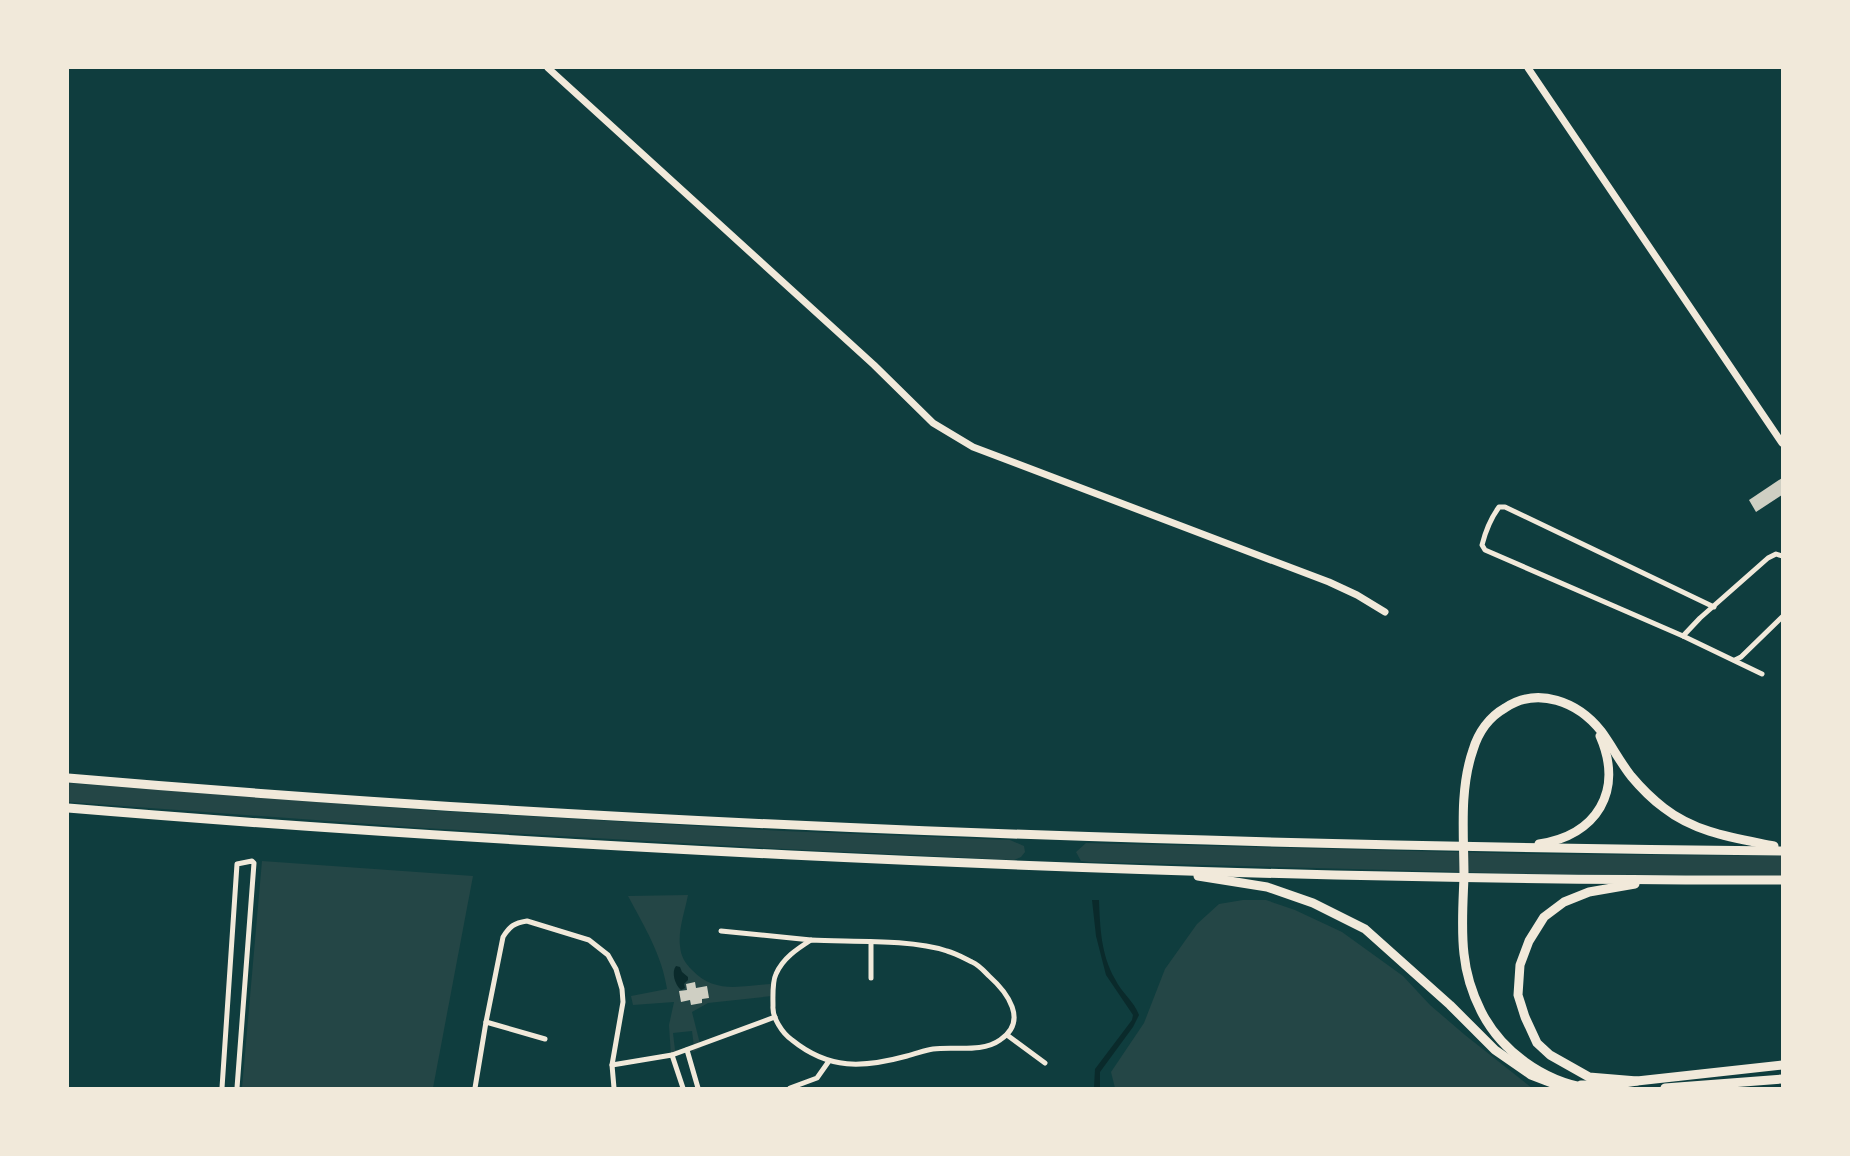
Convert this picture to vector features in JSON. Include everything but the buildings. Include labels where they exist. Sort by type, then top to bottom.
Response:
[{"type":"highway","points":[[1782,849],[1701,829],[1677,817],[1649,796],[1631,776],[1594,723],[1574,708],[1550,698],[1515,702],[1493,716],[1477,739],[1469,764],[1464,810],[1464,956],[1467,975],[1482,1012],[1492,1029],[1512,1051],[1536,1069],[1569,1086],[1603,1086],[1782,1065]]},
{"type":"highway","points":[[1491,848],[1552,842],[1576,831],[1594,816],[1609,782],[1609,767],[1608,758],[1594,723]]},
{"type":"highway","points":[[68,778],[632,818],[1049,835],[1491,848],[1782,849]]},
{"type":"highway","points":[[68,808],[350,830],[599,845],[1161,870],[1661,880],[1782,880]]},
{"type":"highway","points":[[1161,870],[1267,887],[1314,903],[1344,917],[1387,946],[1495,1050],[1531,1075],[1587,1089]]},
{"type":"highway","points":[[1637,1081],[1589,1077],[1559,1061],[1537,1043],[1518,995],[1520,965],[1529,940],[1544,917],[1564,902],[1589,892],[1661,880]]},
{"type":"highway","points":[[1665,1089],[1782,1079]]},
{"type":"main road","points":[[548,68],[874,365],[933,423],[973,447],[1329,582],[1385,612]]},
{"type":"main road","points":[[1528,68],[1782,443]]},
{"type":"street","points":[[1714,607],[1505,507],[1499,507],[1495,513],[1482,545],[1485,550],[1683,636],[1762,674]]},
{"type":"street","points":[[1683,636],[1768,558],[1776,554],[1782,556]]},
{"type":"street","points":[[1734,660],[1741,657],[1782,617]]},
{"type":"street","points":[[222,1089],[237,865],[252,861],[254,863],[237,1089]]},
{"type":"street","points":[[475,1089],[503,937],[509,927],[517,922],[527,921],[572,933],[599,946],[608,955],[616,969],[623,1002],[612,1065],[614,1089]]},
{"type":"street","points":[[721,932],[811,940],[921,945],[947,950],[975,963],[1009,997],[1014,1017],[1006,1035],[988,1046],[931,1049],[906,1057],[861,1065],[843,1065],[813,1055],[788,1037],[772,1008],[775,975],[792,952],[811,940]]},
{"type":"street","points":[[871,942],[871,978]]},
{"type":"street","points":[[612,1065],[672,1055],[775,1017]]},
{"type":"street","points":[[486,1022],[545,1039]]},
{"type":"street","points":[[1006,1035],[1045,1063]]},
{"type":"street","points":[[687,1050],[698,1089]]},
{"type":"street","points":[[672,1055],[683,1089]]},
{"type":"street","points":[[790,1089],[817,1078],[829,1061]]},
{"type":"shaded area","points":[[68,783],[423,810],[783,831],[1010,840],[1024,846],[1025,852],[1014,860],[424,828],[68,802]]},
{"type":"shaded area","points":[[1086,843],[1538,854],[1782,856],[1782,876],[1540,874],[1089,862],[1081,861],[1076,852]]},
{"type":"shaded area","points":[[262,861],[473,876],[433,1088],[242,1088]]},
{"type":"shaded area","points":[[688,895],[680,940],[681,953],[687,965],[700,978],[719,986],[771,984],[772,996],[708,1003],[692,1012],[701,1048],[693,1052],[691,1048],[694,1047],[692,1031],[673,1033],[675,1050],[678,1055],[671,1056],[669,1025],[674,1002],[633,1005],[631,996],[667,989],[657,953],[628,896]]},
{"type":"shaded area","points":[[1092,900],[1099,900],[1102,941],[1110,970],[1139,1015],[1133,1027],[1100,1072],[1100,1088],[1094,1088],[1095,1069],[1132,1020],[1133,1015],[1106,975],[1096,936]]},
{"type":"shaded area","points":[[1243,900],[1266,900],[1295,910],[1342,932],[1403,976],[1430,1005],[1532,1088],[1115,1088],[1111,1072],[1144,1023],[1165,969],[1197,924],[1219,904]]},
{"type":"shaded area","points":[[676,966],[680,967],[688,977],[684,984],[685,988],[681,990],[674,978]]}]
